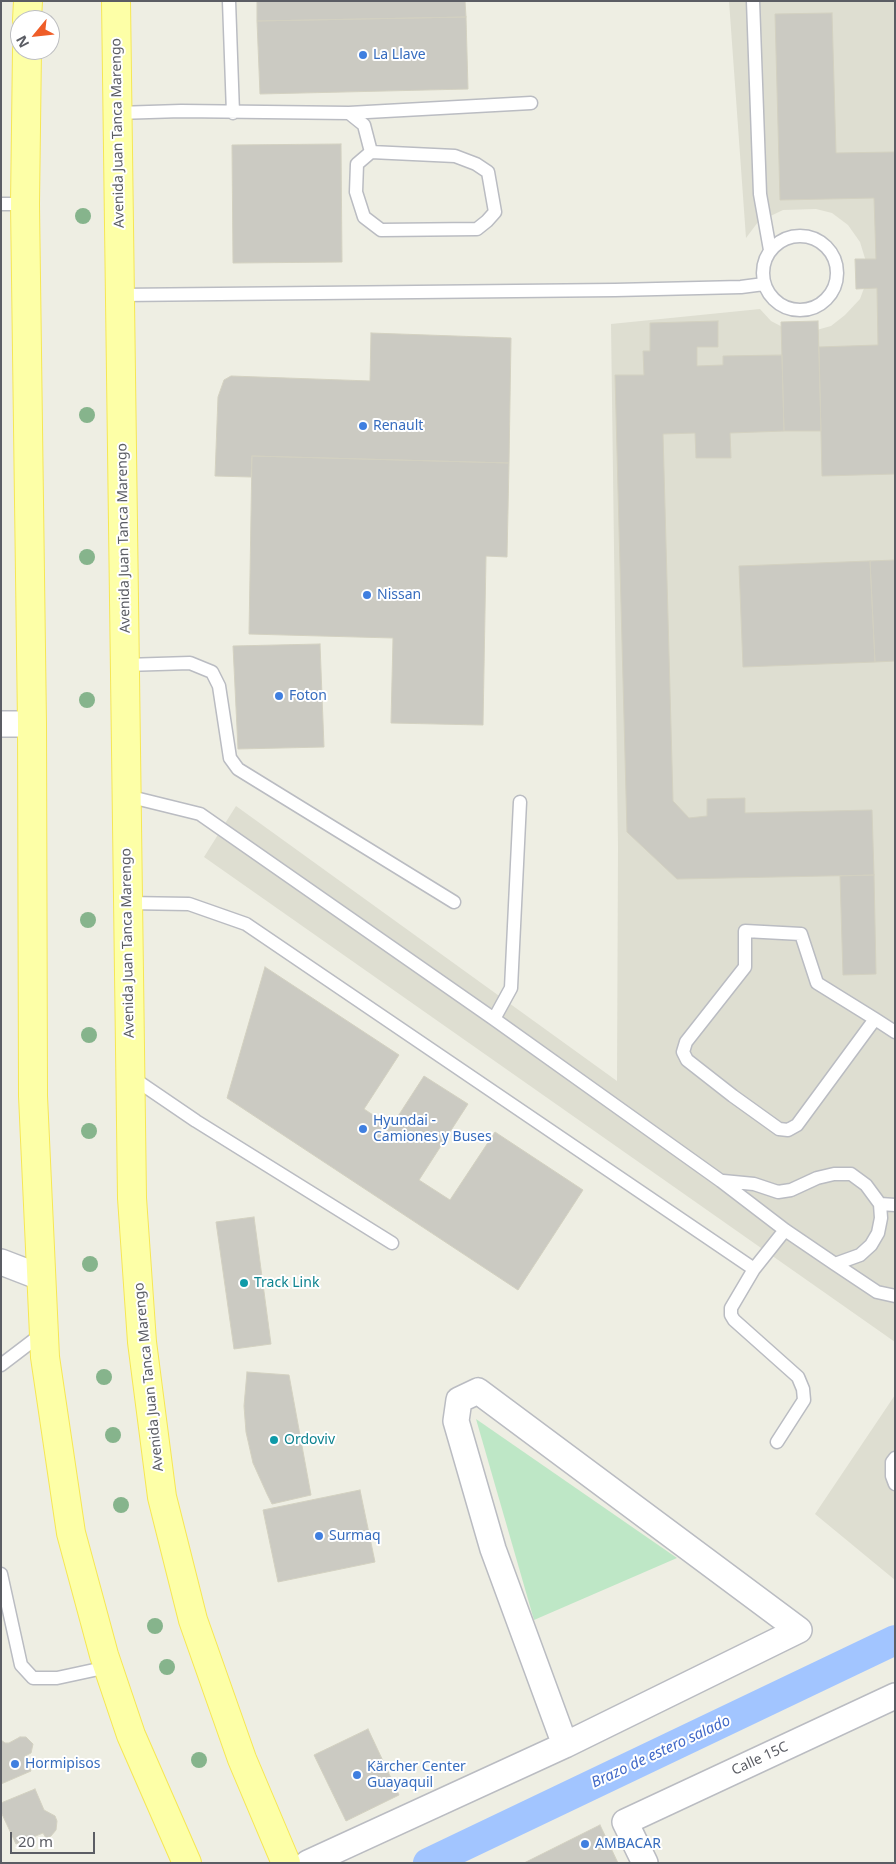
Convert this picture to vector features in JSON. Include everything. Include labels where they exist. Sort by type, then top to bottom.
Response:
[{"type":"main road","name":"Avenida Juan Tanca Marengo","points":[[116,1],[132,1198],[142,1342],[162,1497],[194,1620],[242,1758],[286,1863]]},
{"type":"main road","points":[[26,60],[13,204],[32,724],[33,1096],[45,1357],[71,1532],[108,1667],[131,1735],[187,1863]]},
{"type":"street","points":[[1,724],[32,724]]},
{"type":"street","points":[[1,1262],[40,1278]]},
{"type":"street","points":[[308,1863],[566,1745],[799,1630],[478,1391],[459,1400],[456,1421],[493,1548],[566,1745]]},
{"type":"street","name":"Calle 15C","points":[[645,1863],[625,1822],[895,1696]]},
{"type":"lane","points":[[229,1],[233,113]]},
{"type":"lane","points":[[753,1],[760,194],[770,250]]},
{"type":"lane","points":[[117,113],[180,111],[349,113],[531,103]]},
{"type":"lane","points":[[349,113],[364,125],[371,152]]},
{"type":"lane","points":[[371,152],[455,156],[476,164],[488,172],[494,212],[488,221],[477,229],[381,230],[364,218],[356,192],[356,164],[371,152]]},
{"type":"lane","points":[[799,235],[815,238],[828,248],[836,263],[837,279],[831,295],[819,306],[803,310],[786,308],[773,298],[764,284],[763,266],[770,250],[783,239],[799,235]]},
{"type":"lane","points":[[120,295],[615,290],[741,287],[764,284]]},
{"type":"lane","points":[[126,665],[190,663],[212,672],[219,686],[230,758],[238,769],[454,902]]},
{"type":"lane","points":[[127,796],[200,814],[494,1019],[721,1181],[785,1230],[878,1292],[895,1296]]},
{"type":"lane","points":[[494,1019],[512,988],[520,802]]},
{"type":"lane","points":[[127,903],[189,904],[246,924],[754,1269]]},
{"type":"lane","points":[[875,1019],[797,1125],[788,1130],[779,1129],[733,1096],[687,1060],[683,1052],[686,1042],[745,967],[745,931],[801,934],[817,983],[875,1019],[895,1032]]},
{"type":"lane","points":[[130,1076],[196,1121],[392,1243]]},
{"type":"lane","points":[[721,1181],[754,1184],[778,1192],[791,1190],[817,1178],[834,1174],[851,1174],[866,1185],[880,1204],[881,1218],[878,1232],[871,1246],[860,1255],[835,1264]]},
{"type":"lane","points":[[880,1204],[895,1205]]},
{"type":"lane","points":[[777,1442],[804,1400],[803,1389],[798,1376],[734,1320],[731,1308],[754,1269],[785,1230]]},
{"type":"lane","points":[[1,1365],[44,1333]]},
{"type":"lane","points":[[895,1458],[892,1462],[892,1476],[895,1484]]},
{"type":"lane","points":[[1,1574],[21,1665],[33,1678],[57,1678],[108,1667]]},
{"type":"shaded area","points":[[729,1],[895,1],[895,1342],[204,857],[236,806],[617,1081],[618,847],[611,324],[760,309],[771,321],[792,332],[813,331],[831,326],[845,315],[860,299],[867,280],[867,265],[860,242],[848,225],[832,213],[816,209],[783,210],[758,222],[746,238]]},
{"type":"shaded area","points":[[895,1395],[895,1580],[815,1514]]},
{"type":"green space","points":[[476,1419],[677,1558],[534,1620]]},
{"type":"building","points":[[257,1],[465,1],[466,17],[257,21]]},
{"type":"building","points":[[832,13],[836,153],[895,152],[895,474],[822,476],[819,347],[878,345],[877,288],[856,289],[855,259],[876,259],[874,198],[780,200],[775,14]]},
{"type":"building","name":"La Llave","points":[[466,17],[468,89],[260,94],[257,21]]},
{"type":"building","points":[[341,144],[342,262],[233,263],[232,145]]},
{"type":"building","points":[[718,321],[718,347],[697,347],[697,366],[723,365],[723,356],[782,355],[784,431],[730,433],[731,458],[696,458],[695,433],[663,434],[673,801],[689,818],[707,816],[707,799],[745,798],[745,813],[872,810],[874,875],[677,879],[627,832],[615,375],[644,375],[643,351],[650,351],[650,323]]},
{"type":"building","points":[[818,321],[821,431],[784,431],[781,322]]},
{"type":"building","name":"Renault","points":[[371,333],[511,338],[509,463],[252,456],[251,477],[215,476],[218,397],[224,380],[231,376],[370,381]]},
{"type":"building","name":"Nissan","points":[[252,456],[509,463],[507,557],[486,556],[483,725],[391,723],[393,638],[249,634]]},
{"type":"building","points":[[895,560],[895,661],[875,662],[870,561]]},
{"type":"building","points":[[870,561],[875,662],[743,667],[739,566]]},
{"type":"building","name":"Foton","points":[[320,644],[324,747],[238,749],[233,646]]},
{"type":"building","points":[[874,875],[876,974],[843,975],[840,876]]},
{"type":"building","name":"Hyundai - Camiones y Buses","points":[[265,967],[399,1055],[364,1109],[391,1127],[424,1076],[468,1104],[419,1180],[450,1200],[495,1132],[583,1190],[518,1290],[227,1098]]},
{"type":"building","name":"Track Link","points":[[254,1217],[271,1344],[234,1349],[216,1222]]},
{"type":"building","name":"Ordoviv","points":[[247,1372],[289,1375],[311,1495],[272,1504],[253,1463],[246,1432],[244,1406]]},
{"type":"building","name":"Surmaq","points":[[360,1490],[375,1562],[278,1582],[263,1510]]},
{"type":"building","name":"Kärcher Center Guayaquil","points":[[368,1729],[399,1795],[346,1821],[314,1755]]},
{"type":"building","name":"Hormipisos","points":[[20,1737],[26,1737],[33,1744],[31,1753],[25,1756],[31,1771],[1,1784],[1,1740],[9,1743]]},
{"type":"building","points":[[35,1789],[44,1810],[55,1816],[57,1821],[56,1830],[51,1836],[46,1838],[43,1833],[16,1844],[1,1812],[1,1803]]},
{"type":"building","name":"AMBACAR","points":[[600,1825],[618,1863],[524,1863]]},
{"type":"waterway","name":"Brazo de estero salado","points":[[428,1863],[895,1640]]},
{"type":"place","name":"La Llave","points":[[363,55]]},
{"type":"place","name":"Renault","points":[[363,426]]},
{"type":"place","name":"Nissan","points":[[367,595]]},
{"type":"place","name":"Foton","points":[[279,696]]},
{"type":"place","name":"Hyundai - Camiones y Buses","points":[[363,1129]]},
{"type":"place","name":"Track Link","points":[[244,1283]]},
{"type":"place","name":"Ordoviv","points":[[274,1440]]},
{"type":"place","name":"Surmaq","points":[[319,1536]]},
{"type":"place","name":"Hormipisos","points":[[15,1764]]},
{"type":"place","name":"Kärcher Center Guayaquil","points":[[357,1775]]},
{"type":"place","name":"AMBACAR","points":[[585,1844]]}]
